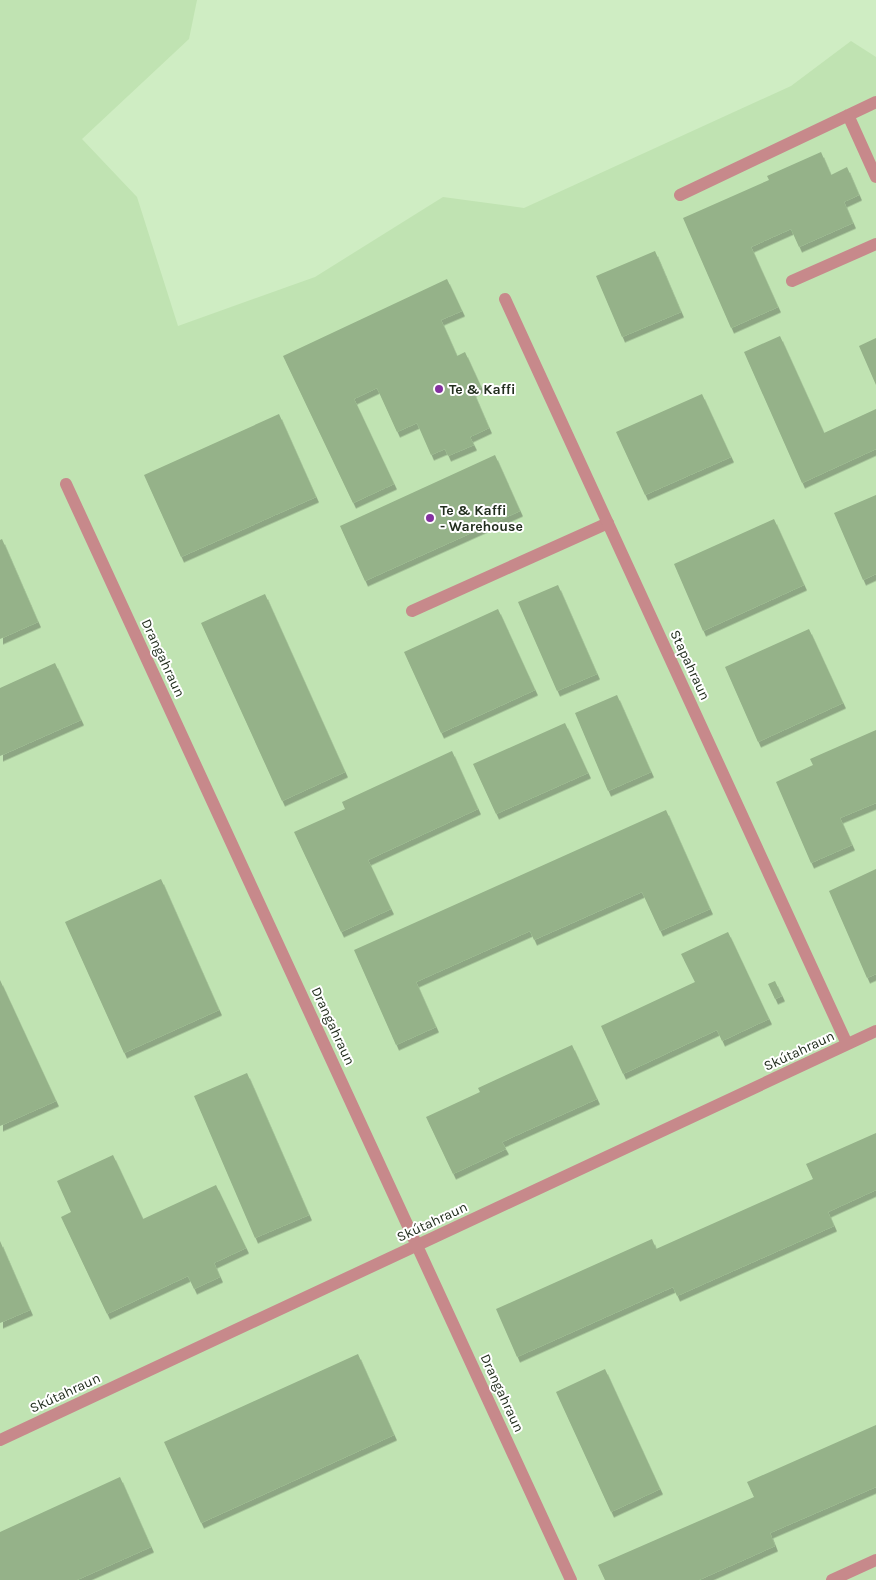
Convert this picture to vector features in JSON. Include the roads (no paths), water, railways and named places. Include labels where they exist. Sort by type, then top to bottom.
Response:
[{"type":"street","points":[[680,195],[876,102]]},
{"type":"street","points":[[848,115],[876,177]]},
{"type":"street","points":[[792,281],[876,244]]},
{"type":"street","name":"Stapahraun","points":[[505,299],[847,1044]]},
{"type":"street","name":"Drangahraun","points":[[66,484],[571,1580]]},
{"type":"street","points":[[412,611],[608,523]]},
{"type":"street","name":"Skútahraun","points":[[0,1440],[876,1031]]},
{"type":"street","points":[[832,1580],[876,1560]]},
{"type":"place","name":"Te & Kaffi","points":[[439,389]]},
{"type":"place","name":"Te & Kaffi - Warehouse","points":[[430,518]]}]
